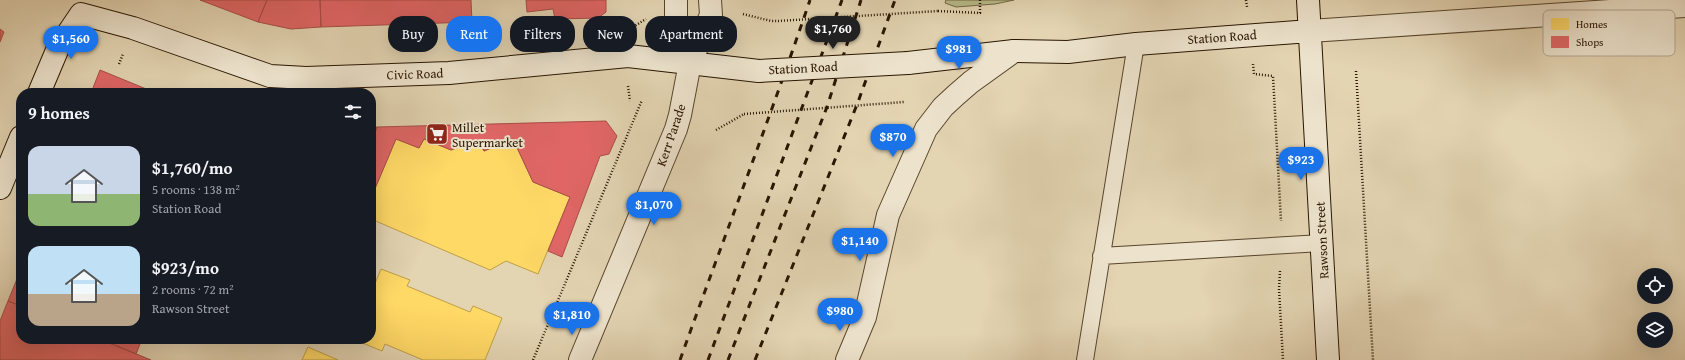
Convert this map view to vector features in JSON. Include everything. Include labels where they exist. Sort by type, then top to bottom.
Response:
[{"type":"street","name":"Kerr Parade","points":[[676,0],[676,18],[690,63]]},
{"type":"street","name":"Kerr Parade","points":[[580,360],[676,129],[690,63],[711,16],[710,0]]},
{"type":"street","name":"Rawson Street","points":[[1308,0],[1328,360]]},
{"type":"street","name":"Station Road","points":[[1625,10],[1685,6]]},
{"type":"street","name":"Civic Road","points":[[84,7],[133,28],[270,76],[306,78],[449,73],[628,56],[758,70]]},
{"type":"street","points":[[41,88],[58,48],[84,7]]},
{"type":"street","name":"Station Road","points":[[758,70],[908,63],[1014,51],[1068,52],[1136,44],[1543,15]]},
{"type":"street","points":[[847,360],[865,317],[888,215],[926,129],[943,107],[956,95],[971,82],[1014,51]]},
{"type":"street","points":[[0,188],[16,149]]},
{"type":"lane","points":[[1085,360],[1136,44]]},
{"type":"lane","points":[[1102,256],[1282,244],[1322,243]]},
{"type":"path","points":[[743,14],[778,21],[938,11],[980,13],[980,0]]},
{"type":"path","points":[[119,64],[124,52]]},
{"type":"path","points":[[1356,71],[1373,360]]},
{"type":"path","points":[[1254,74],[1273,76],[1282,244],[1279,289],[1283,360]]},
{"type":"path","points":[[628,83],[630,101]]},
{"type":"path","points":[[533,360],[642,100]]},
{"type":"path","points":[[716,130],[744,114],[904,102]]},
{"type":"green space","points":[[946,0],[1014,0],[995,4],[956,7],[945,3]]},
{"type":"building: Homes","points":[[396,139],[419,148],[424,139],[451,150],[478,140],[484,151],[513,139],[533,182],[570,197],[538,274],[506,261],[490,270],[376,221],[376,186]]},
{"type":"building: Homes","points":[[381,269],[410,280],[407,286],[470,312],[473,306],[502,318],[485,360],[423,360],[385,344],[382,351],[365,344],[376,344],[376,281]]},
{"type":"building: Homes","points":[[308,347],[338,360],[302,360]]},
{"type":"building: Shops","points":[[200,0],[267,0],[258,22]]},
{"type":"building: Shops","points":[[267,0],[320,0],[321,27],[291,29],[258,22]]},
{"type":"building: Shops","points":[[320,0],[471,0],[472,16],[446,16],[446,23],[438,23],[438,16],[388,16],[388,25],[321,27]]},
{"type":"building: Shops","points":[[526,0],[606,0],[606,12],[601,16],[583,16],[583,18],[575,19],[575,16],[554,16],[553,9],[527,12]]},
{"type":"building: Shops","points":[[0,29],[4,32],[0,42]]},
{"type":"building: Shops","points":[[100,70],[144,88],[93,88]]},
{"type":"building: Shops","points":[[606,121],[617,136],[609,154],[600,156],[562,257],[548,251],[570,197],[533,182],[513,139],[484,151],[478,140],[451,150],[424,139],[419,148],[396,139],[376,186],[377,127]]},
{"type":"building: Shops","points":[[16,281],[16,304],[8,301]]},
{"type":"building: Shops","points":[[8,301],[16,304],[16,344],[112,344],[151,360],[0,360],[0,321]]},
{"type":"building: Shops","points":[[112,344],[140,344],[136,354]]},
{"type":"railway","points":[[680,360],[810,0]]},
{"type":"railway","points":[[708,360],[842,0]]},
{"type":"railway","points":[[728,360],[827,107],[861,0]]},
{"type":"railway","points":[[755,360],[858,102],[895,0]]},
{"type":"place","name":"Millet Supermarket","points":[[437,134]]}]
